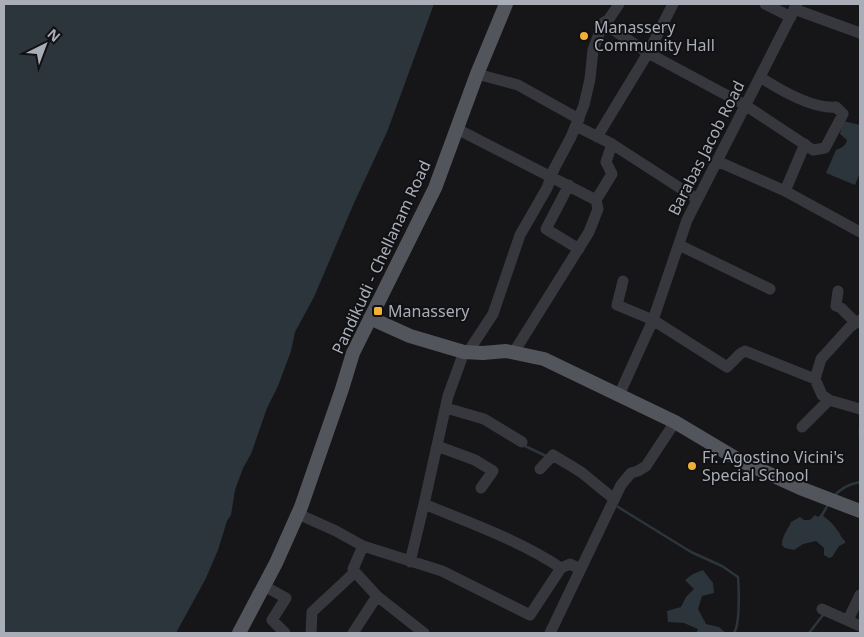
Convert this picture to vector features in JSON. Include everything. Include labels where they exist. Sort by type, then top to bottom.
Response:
[{"type":"main road","name":"Pandikudi - Chellanam Road","points":[[239,633],[276,563],[298,514],[342,390],[353,353],[435,188],[476,74],[506,4]]},
{"type":"main road","points":[[370,318],[410,336],[466,352],[506,351],[544,359],[675,422],[737,459],[825,498],[860,511]]},
{"type":"street","points":[[410,562],[448,396],[466,352],[493,314],[520,235],[552,176],[577,122],[584,105],[590,79],[593,50],[603,23],[609,19],[619,4]]},
{"type":"street","points":[[597,137],[648,53],[673,4]]},
{"type":"street","points":[[764,4],[794,10],[860,33]]},
{"type":"street","name":"Barabas Jacob Road","points":[[619,395],[653,320],[686,220],[794,10]]},
{"type":"street","points":[[603,23],[648,53],[745,105],[813,150],[825,148],[843,114],[836,107],[825,108],[783,92],[760,78]]},
{"type":"street","points":[[476,74],[518,85],[697,199]]},
{"type":"street","points":[[457,129],[596,200]]},
{"type":"street","points":[[514,352],[589,232],[598,209],[596,200],[612,174],[606,162],[612,144]]},
{"type":"street","points":[[785,191],[805,144]]},
{"type":"street","points":[[717,161],[785,191],[860,232]]},
{"type":"street","points":[[568,185],[546,229],[578,249]]},
{"type":"street","points":[[679,245],[770,289]]},
{"type":"street","points":[[623,281],[617,305],[653,320],[727,367],[740,354],[746,351],[815,379]]},
{"type":"street","points":[[838,291],[836,306],[858,321],[850,327],[821,359],[815,379],[822,395],[829,400],[860,409]]},
{"type":"street","points":[[802,427],[829,400]]},
{"type":"street","points":[[446,408],[484,419],[522,442]]},
{"type":"street","points":[[550,633],[621,485],[631,473],[646,466],[675,422]]},
{"type":"street","points":[[437,446],[475,460],[493,471],[481,488]]},
{"type":"street","points":[[540,469],[553,455],[582,472],[614,499]]},
{"type":"street","points":[[424,504],[492,532],[560,568]]},
{"type":"street","points":[[298,514],[336,531],[363,546],[442,571],[530,615],[560,568],[570,564],[580,569]]},
{"type":"street","points":[[363,546],[353,569],[355,572],[377,596],[424,633]]},
{"type":"street","points":[[310,633],[312,612],[355,572]]},
{"type":"street","points":[[264,586],[286,598],[272,620],[285,633]]},
{"type":"street","points":[[848,620],[860,595]]},
{"type":"street","points":[[353,633],[377,596]]},
{"type":"street","points":[[822,609],[860,626]]},
{"type":"shaded area","points":[[4,4],[434,4],[387,132],[314,297],[295,332],[291,351],[278,386],[267,408],[251,454],[243,468],[235,490],[231,515],[227,521],[218,550],[206,578],[176,633],[4,633]]},
{"type":"shaded area","points":[[843,121],[860,125],[860,172],[855,185],[826,173],[836,150],[843,146],[847,140],[840,134]]},
{"type":"shaded area","points":[[821,514],[834,525],[845,541],[845,543],[839,546],[832,557],[829,558],[824,555],[824,548],[816,541],[803,544],[794,550],[785,548],[782,545],[784,535],[791,522],[800,517],[804,520],[810,520],[815,515],[818,517]]},
{"type":"shaded area","points":[[703,570],[713,583],[714,593],[702,596],[698,609],[706,624],[719,627],[726,633],[696,633],[698,629],[684,623],[668,622],[667,611],[681,607],[686,597],[694,589],[685,580]]},
{"type":"waterway","points":[[860,428],[860,437]]},
{"type":"waterway","points":[[523,445],[548,457]]},
{"type":"waterway","points":[[834,496],[846,487],[860,482]]},
{"type":"waterway","points":[[822,515],[829,503]]},
{"type":"waterway","points":[[618,507],[691,552],[722,566],[738,577],[738,615],[734,633]]},
{"type":"waterway","points":[[809,633],[825,615]]},
{"type":"place","name":"Manassery Community Hall","points":[[584,36]]},
{"type":"place","name":"Manassery","points":[[378,311]]},
{"type":"place","name":"Fr. Agostino Vicini's Special School","points":[[692,466]]}]
